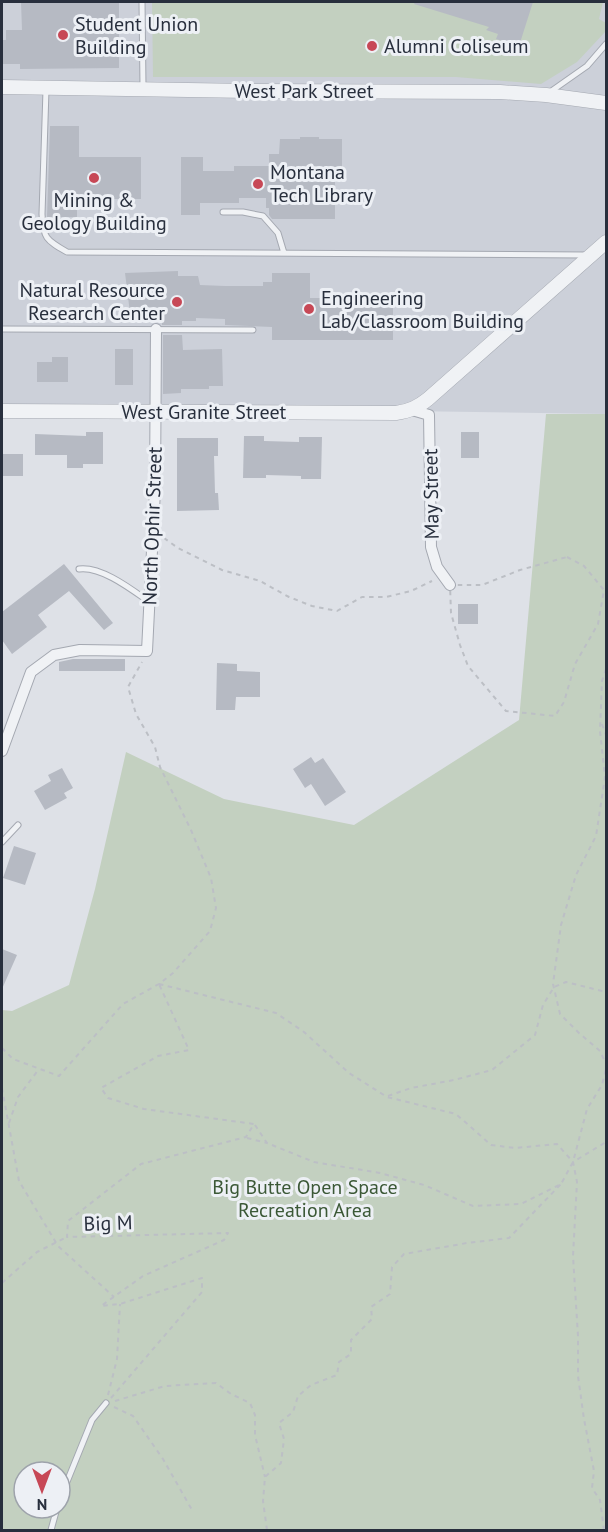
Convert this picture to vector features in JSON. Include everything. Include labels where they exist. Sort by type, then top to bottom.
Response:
[{"type":"street","name":"West Park Street","points":[[2,87],[500,92],[606,103]]},
{"type":"street","points":[[409,411],[428,399],[606,242]]},
{"type":"street","name":"North Ophir Street","points":[[147,651],[155,490],[156,329]]},
{"type":"street","name":"West Granite Street","points":[[2,411],[409,411]]},
{"type":"street","name":"May Street","points":[[409,411],[429,415],[431,547],[437,567],[446,580]]},
{"type":"street","points":[[2,751],[31,672],[54,655],[80,650],[147,651]]},
{"type":"lane","points":[[142,2],[142,89]]},
{"type":"lane","points":[[546,95],[587,66],[606,44]]},
{"type":"lane","points":[[46,88],[43,232],[52,243],[67,252],[591,255]]},
{"type":"lane","points":[[223,212],[243,212],[263,216],[278,233],[284,253]]},
{"type":"lane","points":[[2,329],[253,330]]},
{"type":"lane","points":[[79,569],[85,568],[103,574],[128,586],[149,602]]},
{"type":"lane","points":[[2,843],[18,825]]},
{"type":"lane","points":[[72,1469],[92,1420],[106,1403]]},
{"type":"path","points":[[153,530],[178,548],[222,570],[260,581],[289,597],[312,606],[337,611],[362,597],[386,597],[446,580],[482,585],[520,570],[567,557],[584,566],[604,590],[598,624],[575,664],[564,702],[555,716],[506,711],[468,666],[451,613],[446,580]]},
{"type":"path","points":[[2,1048],[13,1059],[59,1076],[123,1004],[174,974],[210,932],[216,908],[212,878],[159,767],[155,747],[136,714],[128,687],[147,651]]},
{"type":"path","points":[[606,669],[602,681],[600,721],[605,777],[596,836],[576,874],[561,925],[554,987],[560,1014],[600,1051],[606,1064]]},
{"type":"path","points":[[600,721],[606,735]]},
{"type":"path","points":[[387,1097],[411,1088],[492,1070],[536,1035],[543,1005],[554,987],[566,982],[606,992]]},
{"type":"path","points":[[159,984],[276,1013],[304,1032],[349,1073],[387,1097],[456,1114],[491,1145],[515,1148],[557,1144],[573,1162],[578,1182],[573,1256],[578,1376],[594,1471],[592,1488],[600,1500],[604,1530]]},
{"type":"path","points":[[159,984],[189,1050],[158,1056],[101,1088],[108,1098],[144,1109],[254,1124],[267,1143]]},
{"type":"path","points":[[8,1125],[18,1096],[39,1069]]},
{"type":"path","points":[[265,1477],[281,1463],[284,1439],[279,1423],[293,1412],[298,1396],[311,1385],[337,1375],[339,1362],[351,1354],[351,1340],[372,1319],[371,1307],[390,1294],[392,1267],[404,1254],[509,1238],[561,1184],[573,1162],[586,1109],[602,1085],[606,1069]]},
{"type":"path","points":[[2,1088],[19,1180],[58,1246],[114,1297],[101,1306],[120,1304],[202,1278],[202,1292],[106,1403]]},
{"type":"path","points":[[254,1124],[246,1137],[314,1162],[380,1173],[424,1185],[473,1206],[522,1204],[561,1184]]},
{"type":"path","name":"Big M","points":[[114,1297],[143,1276],[224,1240],[228,1233],[67,1238],[68,1221],[141,1164],[246,1137]]},
{"type":"path","points":[[573,1162],[606,1142]]},
{"type":"path","points":[[2,1282],[37,1252],[67,1238]]},
{"type":"path","points":[[106,1403],[117,1359],[120,1304]]},
{"type":"path","points":[[106,1403],[165,1386],[216,1383],[231,1394],[250,1402],[255,1415],[255,1435],[265,1477],[263,1501],[267,1530]]},
{"type":"path","points":[[106,1403],[133,1416],[163,1459],[192,1510]]},
{"type":"shaded area","points":[[2,2],[606,2],[606,414],[406,411],[2,411]]},
{"type":"green space","name":"Alumni Coliseum","points":[[152,2],[603,2],[599,19],[606,23],[606,31],[577,62],[541,84],[456,77],[153,77]]},
{"type":"green space","name":"Big Butte Open Space Recreation Area","points":[[546,414],[606,414],[606,1530],[2,1530],[2,1010],[12,1011],[69,985],[95,889],[126,752],[224,799],[354,825],[519,720]]},
{"type":"building","name":"Student Union Building","points":[[21,2],[119,2],[119,68],[20,69],[20,64],[2,64],[2,40],[6,40],[6,30],[22,30]]},
{"type":"building","points":[[415,2],[533,2],[519,46],[496,39],[498,34],[486,30],[489,27],[414,4]]},
{"type":"building","name":"Mining & Geology Building","points":[[50,126],[79,126],[79,157],[141,157],[141,199],[77,199],[77,217],[47,217]]},
{"type":"building","name":"Montana Tech Library","points":[[300,137],[342,139],[342,167],[335,167],[335,219],[272,219],[269,215],[269,208],[266,208],[266,198],[239,198],[239,203],[200,203],[200,215],[181,215],[181,157],[203,157],[203,171],[234,171],[234,166],[269,166],[269,154],[279,154],[280,139],[300,139]]},
{"type":"building","name":"Engineering Lab/Classroom Building","points":[[178,271],[178,276],[198,276],[200,285],[225,286],[263,286],[263,282],[272,282],[272,273],[310,273],[310,298],[393,298],[393,340],[272,340],[272,327],[225,325],[225,319],[196,318],[196,321],[182,321],[182,325],[162,325],[162,321],[131,321],[125,273]]},
{"type":"building","points":[[163,335],[182,335],[183,350],[222,349],[223,386],[209,386],[209,389],[181,389],[181,393],[163,394]]},
{"type":"building","points":[[115,349],[133,349],[133,385],[115,385]]},
{"type":"building","points":[[52,357],[68,357],[68,382],[37,382],[37,362],[52,362]]},
{"type":"building","points":[[86,432],[103,432],[103,464],[83,464],[83,468],[67,468],[67,455],[35,455],[35,434],[86,436]]},
{"type":"building","points":[[461,432],[479,432],[479,458],[461,458]]},
{"type":"building","points":[[244,436],[264,436],[264,441],[299,442],[299,437],[322,437],[321,479],[266,475],[266,478],[243,478]]},
{"type":"building","points":[[177,438],[218,438],[218,456],[214,456],[215,493],[218,493],[219,510],[177,511]]},
{"type":"building","points":[[3,454],[23,454],[23,476],[3,476]]},
{"type":"building","points":[[64,564],[113,623],[104,630],[69,591],[38,615],[47,627],[12,654],[2,640],[2,612]]},
{"type":"building","points":[[458,604],[478,604],[478,624],[458,624]]},
{"type":"building","points":[[73,659],[125,659],[125,671],[59,671],[59,662]]},
{"type":"building","points":[[217,663],[237,664],[237,671],[260,672],[260,697],[236,697],[235,710],[216,710]]},
{"type":"building","points":[[311,757],[315,763],[323,758],[346,792],[325,806],[311,784],[305,788],[293,769]]},
{"type":"building","points":[[62,768],[73,788],[64,793],[67,798],[45,810],[34,791],[51,781],[48,775]]},
{"type":"building","points":[[14,846],[36,853],[25,885],[3,878]]},
{"type":"building","points":[[2,949],[17,955],[2,989]]},
{"type":"place","name":"Student Union Building","points":[[63,35]]},
{"type":"place","name":"Alumni Coliseum","points":[[372,46]]},
{"type":"place","name":"Mining & Geology Building","points":[[94,178]]},
{"type":"place","name":"Montana Tech Library","points":[[258,184]]},
{"type":"place","name":"Natural Resource Research Center","points":[[177,302]]},
{"type":"place","name":"Engineering Lab/Classroom Building","points":[[309,309]]}]
